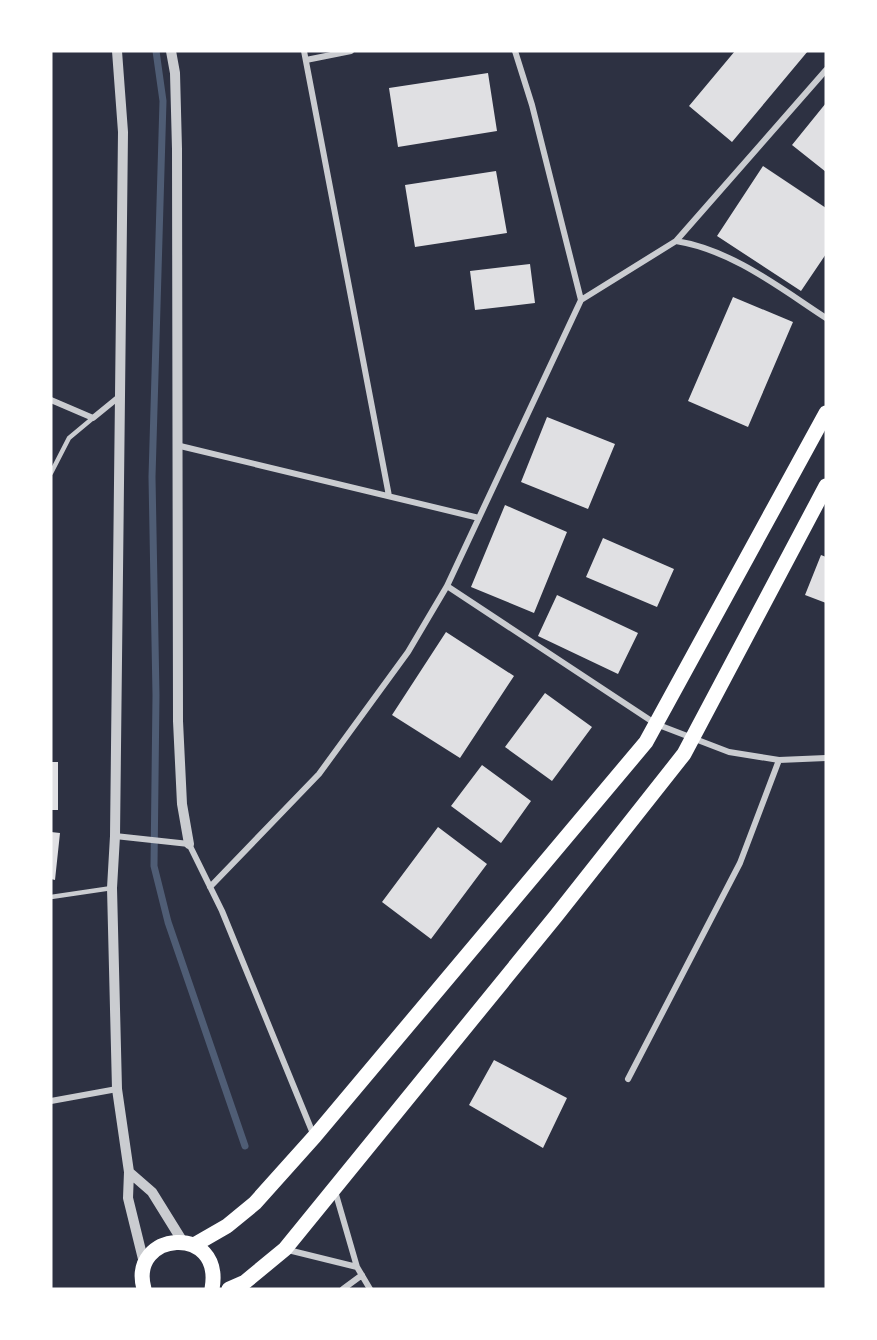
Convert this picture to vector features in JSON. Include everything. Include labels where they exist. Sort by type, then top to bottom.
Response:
[{"type":"main road","points":[[189,1244],[227,1226],[255,1203],[315,1136],[646,742],[826,412]]},
{"type":"main road","points":[[229,1289],[245,1282],[285,1249],[556,916],[684,754],[826,486]]},
{"type":"main road","points":[[144,1289],[142,1275],[144,1263],[160,1246],[171,1242],[189,1244],[205,1253],[212,1264],[214,1277],[212,1289]]},
{"type":"street","points":[[117,51],[123,132],[115,836],[112,888],[117,1089],[129,1172],[128,1198],[144,1263]]},
{"type":"street","points":[[171,51],[175,73],[177,149],[178,721],[182,804],[189,844],[210,887],[315,1136]]},
{"type":"street","points":[[304,51],[389,496]]},
{"type":"street","points":[[306,60],[351,51]]},
{"type":"street","points":[[515,51],[532,105],[581,300]]},
{"type":"street","points":[[210,887],[319,774],[408,652],[447,586],[581,300],[676,241],[826,70]]},
{"type":"street","points":[[676,241],[719,253],[768,280],[826,318]]},
{"type":"street","points":[[51,400],[93,418],[120,395]]},
{"type":"street","points":[[176,445],[479,518]]},
{"type":"street","points":[[447,586],[656,724],[729,752],[779,760],[826,758]]},
{"type":"street","points":[[628,1079],[740,862],[779,760]]},
{"type":"street","points":[[115,836],[189,844]]},
{"type":"street","points":[[51,1101],[117,1089]]},
{"type":"street","points":[[129,1172],[152,1192],[189,1244]]},
{"type":"street","points":[[334,1187],[357,1267],[370,1289]]},
{"type":"street","points":[[285,1249],[357,1267]]},
{"type":"street","points":[[344,1289],[362,1275]]},
{"type":"lane","points":[[51,473],[69,438],[93,418]]},
{"type":"lane","points":[[51,897],[112,888]]},
{"type":"building","points":[[735,51],[808,51],[732,142],[689,106]]},
{"type":"building","points":[[488,73],[497,131],[398,147],[389,88]]},
{"type":"building","points":[[826,103],[826,172],[792,145]]},
{"type":"building","points":[[763,166],[826,208],[826,254],[801,291],[717,236]]},
{"type":"building","points":[[496,171],[507,233],[415,247],[405,185]]},
{"type":"building","points":[[530,264],[535,303],[475,310],[470,271]]},
{"type":"building","points":[[733,297],[793,322],[748,427],[688,401]]},
{"type":"building","points":[[547,417],[615,444],[588,509],[521,482]]},
{"type":"building","points":[[505,505],[567,532],[534,613],[471,587]]},
{"type":"building","points":[[603,538],[674,569],[657,607],[586,577]]},
{"type":"building","points":[[821,555],[826,557],[826,603],[805,595]]},
{"type":"building","points":[[557,595],[638,633],[618,674],[538,636]]},
{"type":"building","points":[[446,632],[514,676],[460,758],[392,715]]},
{"type":"building","points":[[545,693],[592,727],[552,781],[505,747]]},
{"type":"building","points":[[51,762],[58,762],[58,810],[51,810]]},
{"type":"building","points":[[482,765],[531,801],[501,843],[451,806]]},
{"type":"building","points":[[438,827],[487,864],[431,939],[382,902]]},
{"type":"building","points":[[51,832],[60,833],[55,880],[51,879]]},
{"type":"building","points":[[494,1060],[567,1098],[543,1148],[469,1105]]},
{"type":"waterway","points":[[156,51],[163,101],[152,477],[156,695],[154,866],[168,922],[245,1146]]}]
